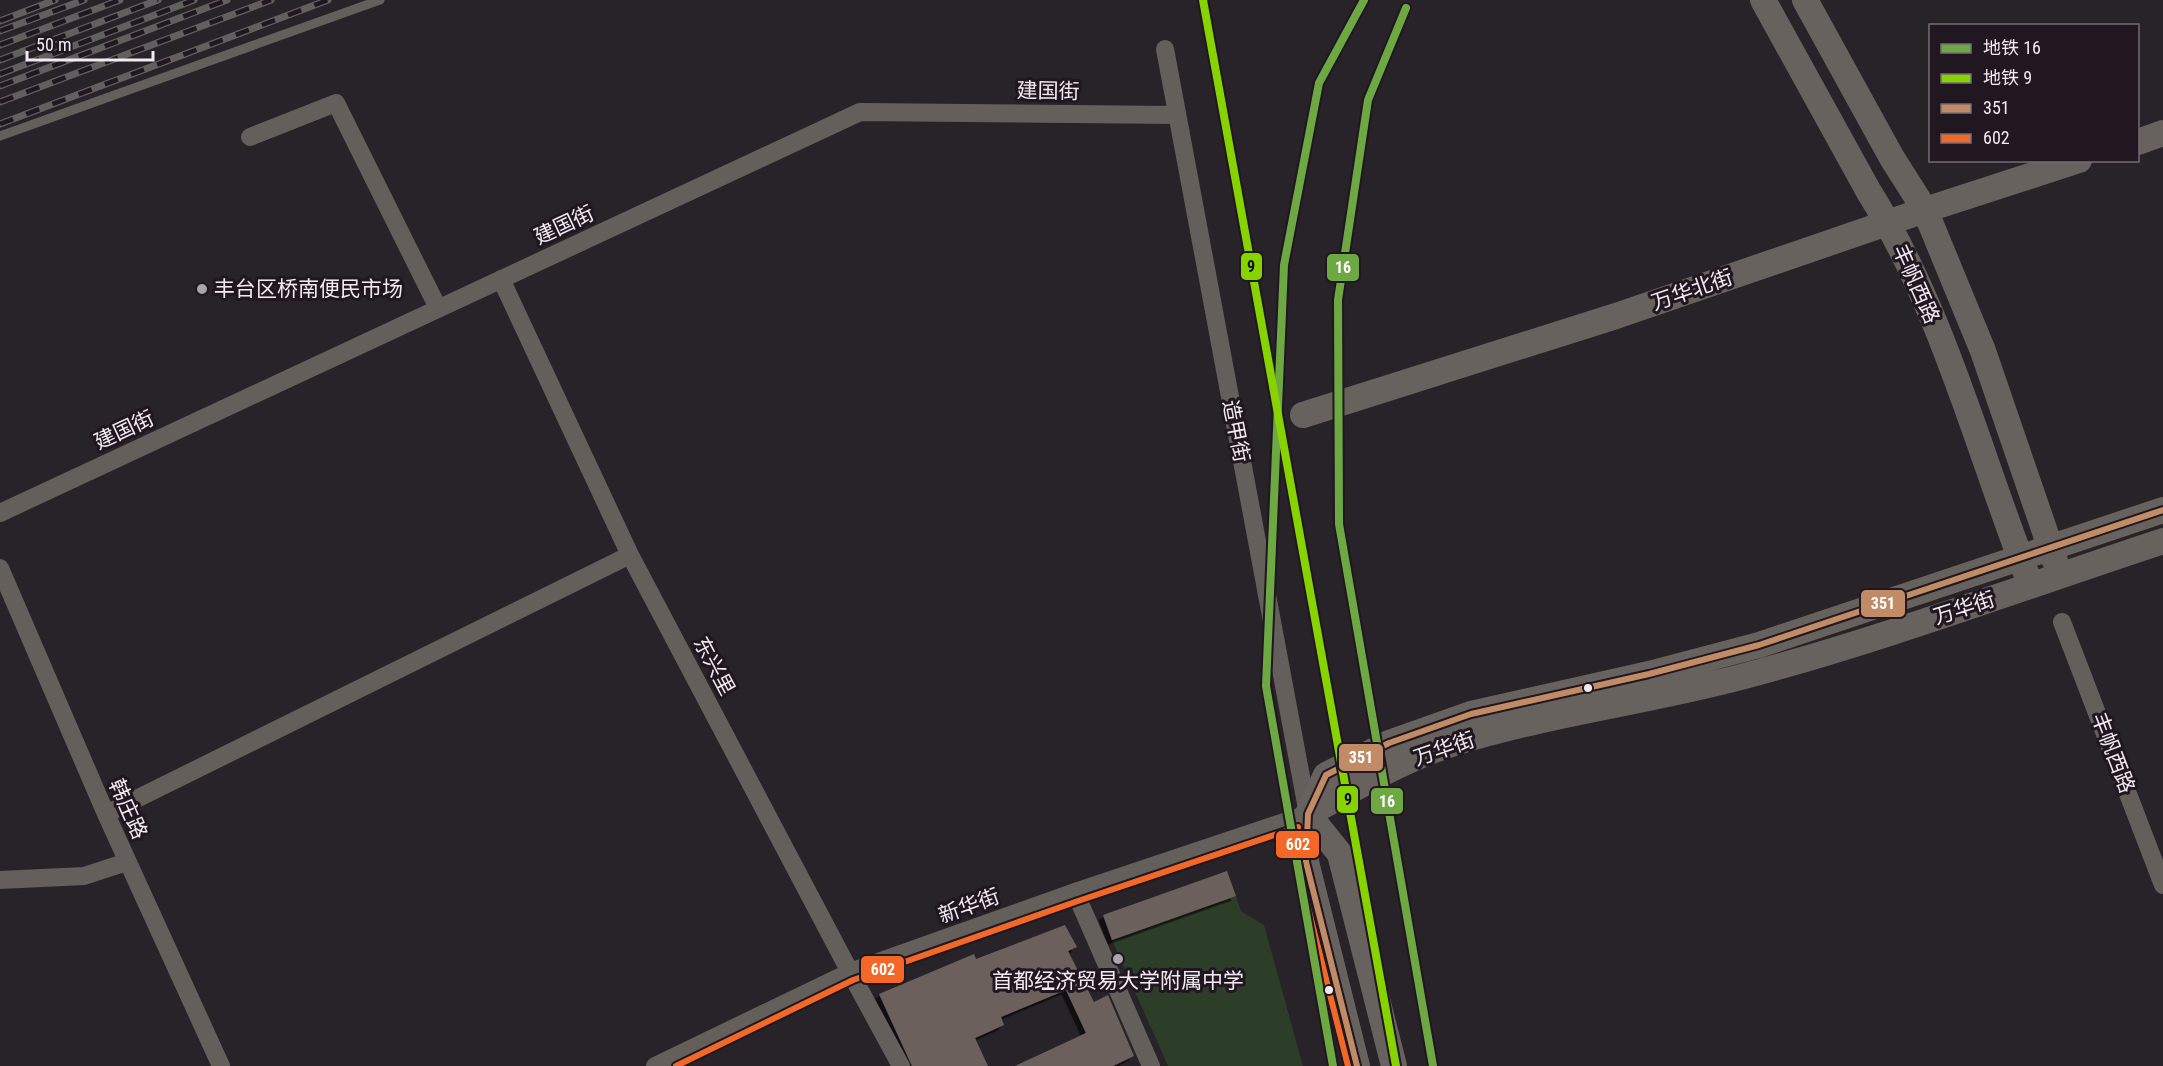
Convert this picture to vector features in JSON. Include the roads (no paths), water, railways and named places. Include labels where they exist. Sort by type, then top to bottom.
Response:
[{"type":"main road","name":"丰帆西路","points":[[1763,0],[1888,223],[1946,352],[2031,586]]},
{"type":"main road","name":"丰帆西路","points":[[1805,0],[1892,158],[1925,210],[1983,351],[2060,576]]},
{"type":"main road","points":[[2139,142],[2163,133]]},
{"type":"main road","name":"万华北街","points":[[1303,415],[1616,315],[2073,162]]},
{"type":"main road","name":"万华街","points":[[1308,814],[1326,775],[1389,743],[1429,728],[1471,714],[1706,660],[1759,645],[2163,510]]},
{"type":"main road","name":"万华街","points":[[1308,814],[1412,759],[1453,743],[1740,677],[1798,661],[2163,541]]},
{"type":"main road","name":"造甲街","points":[[1308,814],[1306,862],[1357,1066]]},
{"type":"main road","name":"造甲街","points":[[1308,814],[1340,854],[1394,1066]]},
{"type":"street","name":"造甲街","points":[[1165,49],[1308,814]]},
{"type":"street","points":[[250,138],[336,104],[438,309]]},
{"type":"street","name":"建国街","points":[[0,513],[860,112],[1177,115]]},
{"type":"street","name":"东兴里","points":[[501,279],[630,555],[849,972],[901,1066]]},
{"type":"street","points":[[106,814],[630,555]]},
{"type":"street","name":"韩庄路","points":[[0,568],[127,862],[221,1066]]},
{"type":"street","name":"丰帆西路","points":[[2062,622],[2163,885]]},
{"type":"street","name":"新华街","points":[[655,1066],[849,972],[1074,892],[1308,814]]},
{"type":"street","points":[[0,880],[84,876],[127,862]]},
{"type":"street","points":[[1074,892],[1151,1066]]},
{"type":"lane","points":[[0,136],[380,0]]},
{"type":"railway","points":[[0,21],[55,0]]},
{"type":"railway","points":[[0,31],[84,0]]},
{"type":"railway","points":[[0,45],[120,0]]},
{"type":"railway","points":[[0,60],[158,0]]},
{"type":"railway","points":[[0,74],[194,0]]},
{"type":"railway","points":[[0,86],[227,0]]},
{"type":"railway","points":[[0,102],[271,0]]},
{"type":"railway","points":[[0,124],[328,0]]},
{"type":"metro line","name":"9","points":[[1203,0],[1396,1066]]},
{"type":"metro line","name":"16","points":[[1333,1066],[1266,686],[1284,265],[1319,83],[1364,0]]},
{"type":"metro line","name":"16","points":[[1406,8],[1368,100],[1338,300],[1339,524],[1433,1066]]},
{"type":"place","name":"丰台区桥南便民市场","points":[[202,289]]},
{"type":"place","name":"首都经济贸易大学附属中学","points":[[1118,959]]}]
